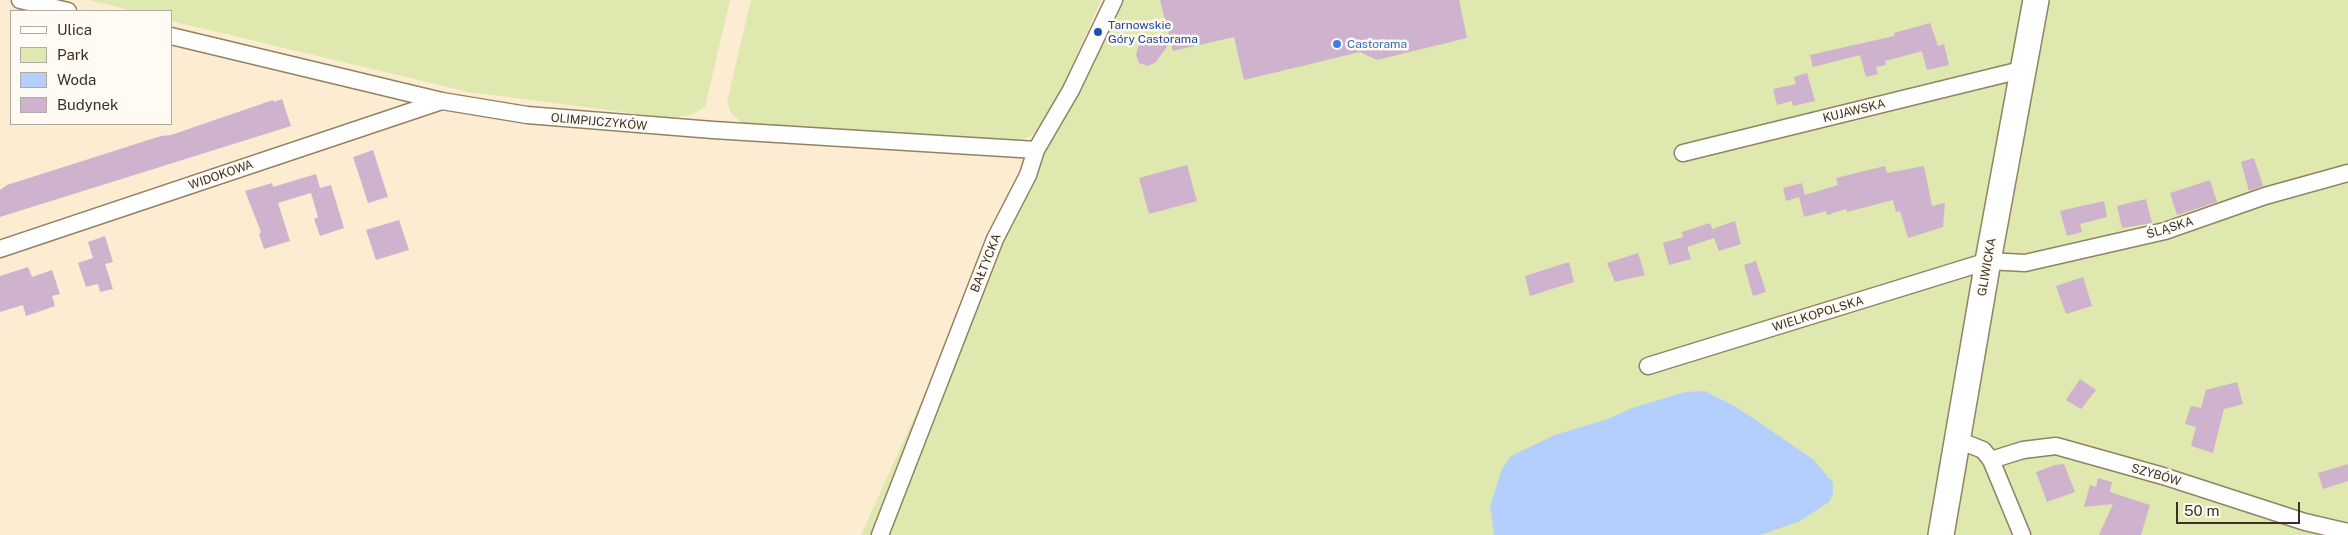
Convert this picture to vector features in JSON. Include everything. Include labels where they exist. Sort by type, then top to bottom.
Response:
[{"type":"main road","name":"GLIWICKA","points":[[1941,535],[2016,103],[2025,69],[2036,0]]},
{"type":"street","points":[[20,0],[64,10]]},
{"type":"street","name":"BAŁTYCKA","points":[[880,535],[989,253],[1028,175],[1036,150],[1071,90],[1114,0]]},
{"type":"street","name":"OLIMPIJCZYKÓW","points":[[172,36],[442,100],[527,115],[613,124],[1036,150]]},
{"type":"street","name":"KUJAWSKA","points":[[1683,153],[2025,69]]},
{"type":"street","name":"WIDOKOWA","points":[[0,249],[442,100]]},
{"type":"street","name":"ŚLĄSKA","points":[[1988,261],[2025,263],[2166,231],[2265,196],[2348,173]]},
{"type":"street","name":"WIELKOPOLSKA","points":[[1648,366],[1988,261]]},
{"type":"street","points":[[1958,440],[1983,450],[1991,460],[2022,535]]},
{"type":"street","name":"SZYBÓW","points":[[1991,460],[2023,450],[2056,446],[2173,479],[2287,517],[2348,532]]},
{"type":"green space","points":[[89,0],[730,0],[705,107],[691,115],[670,118],[469,92],[172,21],[172,10],[130,10]]},
{"type":"green space","points":[[751,0],[1101,0],[1042,130],[1022,140],[1015,140],[747,127],[731,113],[727,102]]},
{"type":"green space","points":[[1107,0],[2348,0],[2348,535],[861,535],[980,272]]},
{"type":"water","points":[[1705,391],[1738,408],[1814,460],[1833,483],[1833,494],[1829,502],[1798,522],[1760,535],[1494,535],[1490,506],[1502,469],[1511,456],[1555,435],[1608,419],[1632,408],[1685,392]]},
{"type":"building","name":"Castorama","points":[[1160,0],[1459,0],[1467,38],[1377,60],[1360,52],[1244,80],[1234,37],[1173,51]]},
{"type":"building","points":[[1930,23],[1938,46],[1944,44],[1949,65],[1927,70],[1922,51],[1885,61],[1886,65],[1876,67],[1878,74],[1866,77],[1860,55],[1813,67],[1810,55],[1894,36],[1894,33]]},
{"type":"building","points":[[1148,42],[1168,45],[1156,62],[1148,66],[1139,63],[1136,54],[1139,45]]},
{"type":"building","points":[[1807,73],[1815,101],[1793,106],[1792,101],[1777,105],[1773,89],[1796,84],[1794,77]]},
{"type":"building","points":[[282,99],[291,126],[0,217],[0,190],[7,185],[161,136],[171,135],[273,100],[274,102]]},
{"type":"building","points":[[373,150],[388,197],[368,203],[353,157]]},
{"type":"building","points":[[2254,158],[2263,186],[2249,191],[2241,162]]},
{"type":"building","points":[[1187,165],[1197,201],[1149,214],[1139,178]]},
{"type":"building","points":[[1885,166],[1887,173],[1924,166],[1932,206],[1945,203],[1943,227],[1908,238],[1900,211],[1896,212],[1893,200],[1847,212],[1846,209],[1827,215],[1826,211],[1804,217],[1799,197],[1786,201],[1783,188],[1802,183],[1805,195],[1838,185],[1836,178]]},
{"type":"building","points":[[316,174],[320,188],[331,185],[344,228],[320,236],[314,219],[318,217],[311,193],[278,203],[290,241],[264,249],[259,234],[261,232],[245,191],[272,183],[273,187]]},
{"type":"building","points":[[2210,180],[2217,202],[2177,215],[2170,193]]},
{"type":"building","points":[[2146,199],[2152,223],[2122,228],[2117,206]]},
{"type":"building","points":[[2104,201],[2107,217],[2080,224],[2082,232],[2067,236],[2060,211]]},
{"type":"building","points":[[399,220],[409,250],[376,260],[366,230]]},
{"type":"building","points":[[1735,221],[1741,244],[1719,251],[1714,238],[1687,247],[1691,259],[1669,265],[1663,243],[1683,237],[1682,232],[1710,223],[1712,229]]},
{"type":"building","points":[[105,236],[113,262],[105,264],[113,289],[100,292],[98,284],[86,287],[78,263],[93,258],[88,242]]},
{"type":"building","points":[[1638,253],[1645,275],[1615,282],[1607,263]]},
{"type":"building","points":[[1756,261],[1766,292],[1753,296],[1744,265]]},
{"type":"building","points":[[1569,262],[1574,282],[1530,296],[1525,276]]},
{"type":"building","points":[[28,267],[32,277],[52,270],[60,294],[52,296],[55,306],[26,316],[23,305],[0,312],[0,276]]},
{"type":"building","points":[[2083,277],[2092,306],[2066,314],[2056,286]]},
{"type":"building","points":[[2080,379],[2096,390],[2081,409],[2066,400]]},
{"type":"building","points":[[2237,382],[2243,404],[2224,409],[2213,453],[2191,446],[2196,427],[2185,424],[2191,406],[2201,408],[2206,390]]},
{"type":"building","points":[[2064,464],[2075,492],[2047,502],[2036,472],[2055,465]]},
{"type":"building","points":[[2348,464],[2348,481],[2323,489],[2318,473]]},
{"type":"building","points":[[2098,478],[2112,482],[2110,492],[2150,505],[2141,535],[2099,535],[2113,504],[2084,507],[2090,485],[2096,487]]},
{"type":"place","name":"Tarnowskie Góry Castorama","points":[[1098,32]]},
{"type":"place","name":"Castorama","points":[[1337,44]]}]
